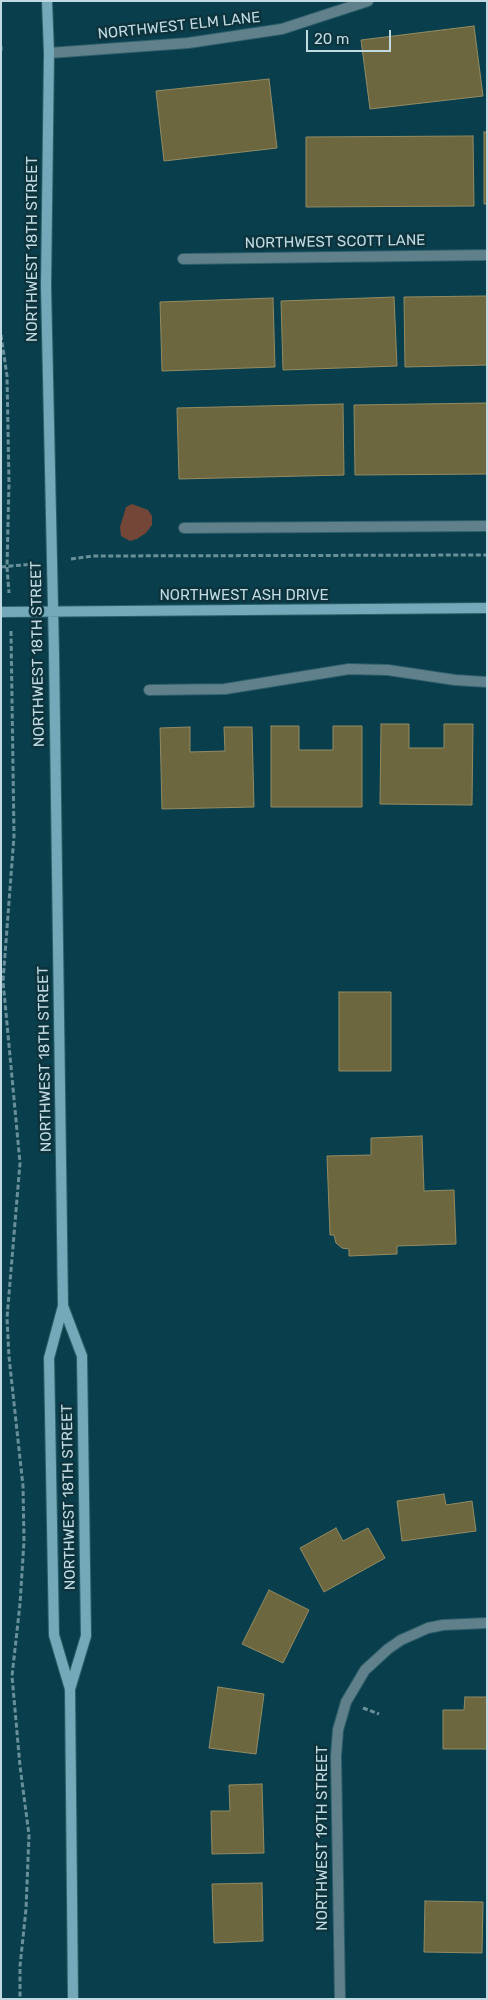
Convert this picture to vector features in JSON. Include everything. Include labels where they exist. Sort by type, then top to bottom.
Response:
[{"type":"main road","name":"NORTHWEST 18TH STREET","points":[[47,1],[49,53],[46,286],[53,612],[63,1306],[49,1358],[54,1635],[70,1689],[74,1999]]},
{"type":"main road","name":"NORTHWEST ASH DRIVE","points":[[6,612],[487,608]]},
{"type":"main road","name":"NORTHWEST 18TH STREET","points":[[63,1306],[82,1356],[86,1636],[70,1689]]},
{"type":"street","name":"NORTHWEST ELM LANE","points":[[49,53],[188,43],[282,30],[368,1]]},
{"type":"street","name":"NORTHWEST SCOTT LANE","points":[[183,259],[487,255]]},
{"type":"street","points":[[184,528],[487,526]]},
{"type":"street","points":[[149,690],[225,689],[349,669],[388,670],[455,680],[487,682]]},
{"type":"street","name":"NORTHWEST 19TH STREET","points":[[340,1999],[336,1756],[338,1730],[346,1702],[365,1670],[388,1648],[401,1640],[428,1628],[443,1625],[487,1623]]},
{"type":"path","points":[[1,46],[1,52]]},
{"type":"path","points":[[1,335],[7,385],[9,483],[6,612],[14,836],[3,981],[20,1163],[7,1318],[9,1357],[23,1486],[24,1532],[20,1604],[12,1676],[29,1835],[26,1909],[20,1966],[20,1999]]},
{"type":"path","points":[[1,567],[93,556],[487,555]]},
{"type":"shaded area","points":[[132,504],[148,510],[152,516],[152,525],[146,533],[130,541],[121,536],[120,527],[126,507]]},
{"type":"building","points":[[474,26],[483,96],[370,109],[361,40]]},
{"type":"building","points":[[269,79],[277,148],[164,161],[156,91]]},
{"type":"building","points":[[484,132],[487,132],[487,204],[484,204]]},
{"type":"building","points":[[473,136],[474,206],[306,207],[306,137]]},
{"type":"building","points":[[487,296],[487,365],[405,367],[404,297]]},
{"type":"building","points":[[394,297],[397,366],[283,370],[281,301]]},
{"type":"building","points":[[273,298],[275,367],[162,371],[160,302]]},
{"type":"building","points":[[487,403],[487,474],[355,475],[354,405]]},
{"type":"building","points":[[343,404],[344,475],[179,479],[177,408]]},
{"type":"building","points":[[381,724],[409,724],[409,748],[444,748],[444,724],[473,724],[472,805],[380,804]]},
{"type":"building","points":[[271,726],[299,726],[299,750],[333,750],[333,726],[362,726],[362,807],[271,807]]},
{"type":"building","points":[[190,727],[190,752],[225,751],[224,727],[252,727],[254,807],[162,809],[160,728]]},
{"type":"building","points":[[339,992],[391,992],[391,1071],[339,1071]]},
{"type":"building","points":[[422,1136],[424,1191],[454,1190],[456,1244],[397,1246],[397,1254],[349,1256],[349,1249],[342,1248],[336,1243],[334,1235],[330,1235],[327,1156],[371,1155],[371,1138]]},
{"type":"building","points":[[444,1494],[446,1505],[472,1501],[476,1531],[402,1541],[397,1501]]},
{"type":"building","points":[[336,1528],[343,1541],[368,1528],[385,1558],[324,1592],[300,1548]]},
{"type":"building","points":[[269,1590],[309,1610],[283,1663],[242,1644]]},
{"type":"building","points":[[218,1687],[264,1694],[256,1754],[209,1748]]},
{"type":"building","points":[[465,1697],[487,1697],[487,1749],[443,1749],[443,1710],[464,1710]]},
{"type":"building","points":[[262,1784],[264,1853],[212,1854],[211,1811],[230,1811],[229,1785]]},
{"type":"building","points":[[262,1883],[263,1941],[214,1943],[212,1884]]},
{"type":"building","points":[[425,1901],[483,1902],[482,1953],[424,1952]]}]
